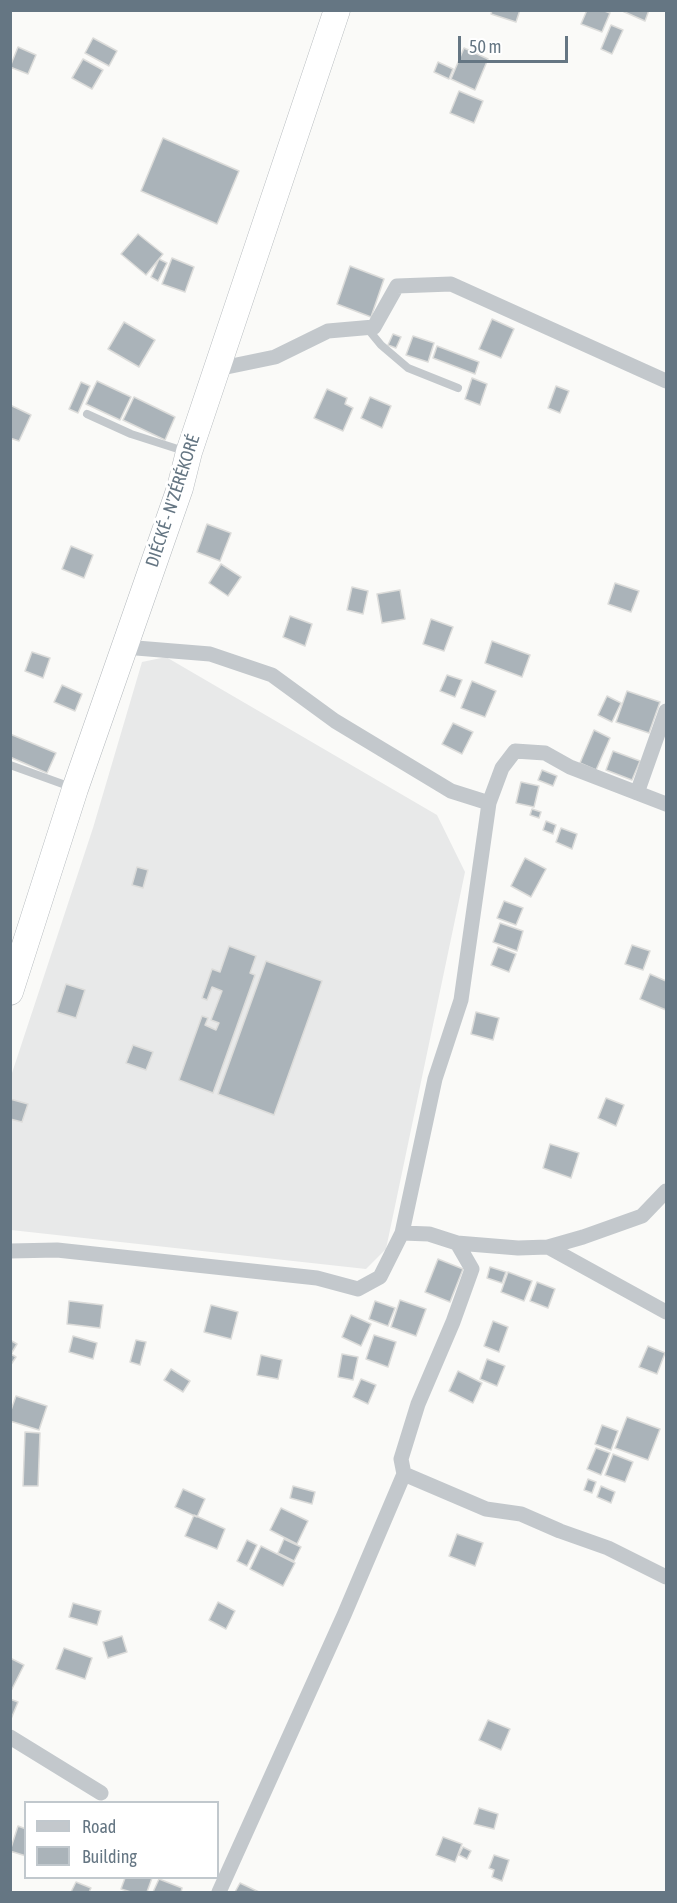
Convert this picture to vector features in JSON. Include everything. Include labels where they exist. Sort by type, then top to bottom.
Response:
[{"type":"highway","name":"DIÉCKÉ - N'ZÉRÉKORÉ","points":[[10,992],[75,789],[180,488],[189,452],[336,10]]},
{"type":"street","points":[[217,369],[275,357],[328,332],[374,327],[397,286],[451,284],[666,381]]},
{"type":"street","points":[[124,647],[210,654],[272,675],[335,721],[451,791],[489,803]]},
{"type":"street","points":[[637,793],[666,711]]},
{"type":"street","points":[[10,1251],[57,1250],[317,1278],[358,1289],[380,1277],[402,1233],[435,1079],[461,1000],[489,803],[502,768],[515,751],[545,753],[570,767],[666,804]]},
{"type":"street","points":[[402,1233],[429,1234],[457,1244],[518,1248],[548,1247],[642,1216],[666,1191]]},
{"type":"street","points":[[219,1893],[344,1615],[404,1474],[401,1459],[418,1404],[453,1322],[472,1269],[457,1244]]},
{"type":"street","points":[[548,1247],[666,1312]]},
{"type":"street","points":[[404,1474],[486,1509],[521,1514],[608,1548],[666,1577]]},
{"type":"street","points":[[10,1737],[101,1792]]},
{"type":"lane","points":[[366,328],[381,345],[408,368],[458,388]]},
{"type":"lane","points":[[87,414],[130,434],[189,452]]},
{"type":"lane","points":[[10,765],[75,789]]},
{"type":"shaded area","points":[[166,657],[437,815],[465,872],[386,1249],[366,1269],[11,1230],[11,1076],[93,828],[142,662]]},
{"type":"building","points":[[492,10],[520,10],[516,22],[491,14]]},
{"type":"building","points":[[587,10],[602,10],[610,13],[602,32],[581,24]]},
{"type":"building","points":[[620,10],[649,10],[645,21]]},
{"type":"building","points":[[611,25],[623,30],[612,54],[601,49]]},
{"type":"building","points":[[93,38],[117,51],[109,66],[85,53]]},
{"type":"building","points":[[18,47],[36,55],[28,74],[10,67]]},
{"type":"building","points":[[464,48],[488,59],[475,90],[451,79]]},
{"type":"building","points":[[83,59],[103,70],[92,89],[72,78]]},
{"type":"building","points":[[438,62],[453,69],[449,79],[434,72]]},
{"type":"building","points":[[459,91],[483,101],[474,123],[450,113]]},
{"type":"building","points":[[163,138],[239,171],[217,224],[141,191]]},
{"type":"building","points":[[138,234],[163,254],[146,275],[121,254]]},
{"type":"building","points":[[172,258],[194,267],[185,292],[162,284]]},
{"type":"building","points":[[159,259],[167,263],[158,281],[151,277]]},
{"type":"building","points":[[350,266],[384,279],[371,317],[337,304]]},
{"type":"building","points":[[492,319],[514,329],[501,358],[479,349]]},
{"type":"building","points":[[124,322],[155,340],[139,367],[108,349]]},
{"type":"building","points":[[393,334],[401,337],[396,348],[388,345]]},
{"type":"building","points":[[413,336],[434,343],[428,362],[406,355]]},
{"type":"building","points":[[437,346],[479,362],[475,374],[433,358]]},
{"type":"building","points":[[472,378],[487,384],[480,405],[465,399]]},
{"type":"building","points":[[97,381],[131,397],[120,420],[86,404]]},
{"type":"building","points":[[81,382],[90,386],[78,413],[69,409]]},
{"type":"building","points":[[556,386],[569,391],[560,413],[548,408]]},
{"type":"building","points":[[327,389],[347,398],[345,404],[353,408],[343,431],[314,418]]},
{"type":"building","points":[[134,397],[175,417],[165,440],[123,420]]},
{"type":"building","points":[[370,397],[391,406],[382,428],[361,418]]},
{"type":"building","points":[[10,405],[31,415],[19,441],[10,438]]},
{"type":"building","points":[[207,524],[231,533],[220,561],[197,552]]},
{"type":"building","points":[[71,546],[93,555],[84,578],[62,569]]},
{"type":"building","points":[[221,564],[241,577],[228,596],[209,583]]},
{"type":"building","points":[[615,583],[639,591],[631,612],[608,604]]},
{"type":"building","points":[[352,587],[368,591],[363,614],[347,610]]},
{"type":"building","points":[[400,590],[405,619],[382,623],[377,594]]},
{"type":"building","points":[[290,616],[312,624],[305,646],[283,637]]},
{"type":"building","points":[[431,619],[453,627],[444,651],[423,644]]},
{"type":"building","points":[[492,641],[530,655],[522,677],[485,663]]},
{"type":"building","points":[[32,652],[50,658],[43,678],[25,671]]},
{"type":"building","points":[[447,675],[462,680],[455,697],[440,691]]},
{"type":"building","points":[[472,681],[496,691],[485,717],[461,708]]},
{"type":"building","points":[[62,685],[82,694],[75,711],[54,702]]},
{"type":"building","points":[[627,691],[660,702],[649,733],[616,722]]},
{"type":"building","points":[[607,696],[621,703],[612,722],[598,715]]},
{"type":"building","points":[[453,723],[473,732],[462,754],[442,744]]},
{"type":"building","points":[[594,730],[610,738],[596,770],[580,763]]},
{"type":"building","points":[[10,734],[56,753],[47,773],[10,757]]},
{"type":"building","points":[[613,751],[640,761],[632,780],[606,770]]},
{"type":"building","points":[[542,770],[557,776],[553,786],[538,780]]},
{"type":"building","points":[[521,782],[539,786],[534,807],[516,803]]},
{"type":"building","points":[[532,809],[541,812],[539,818],[530,815]]},
{"type":"building","points":[[546,821],[556,825],[553,834],[543,830]]},
{"type":"building","points":[[561,828],[577,834],[572,849],[556,842]]},
{"type":"building","points":[[525,858],[546,869],[531,897],[511,886]]},
{"type":"building","points":[[137,867],[148,870],[143,888],[132,885]]},
{"type":"building","points":[[504,901],[523,908],[516,925],[497,918]]},
{"type":"building","points":[[500,923],[523,931],[517,951],[493,942]]},
{"type":"building","points":[[632,945],[650,951],[643,970],[625,964]]},
{"type":"building","points":[[229,946],[256,956],[250,973],[255,975],[213,1093],[179,1080],[202,1016],[208,1018],[205,1025],[216,1030],[219,1023],[211,1020],[222,991],[212,987],[207,1000],[202,998],[212,969],[220,972]]},
{"type":"building","points":[[498,947],[516,954],[509,972],[491,965]]},
{"type":"building","points":[[266,961],[322,981],[274,1115],[218,1094]]},
{"type":"building","points":[[650,974],[666,981],[666,1010],[640,999]]},
{"type":"building","points":[[66,984],[85,990],[76,1018],[57,1012]]},
{"type":"building","points":[[476,1012],[499,1018],[493,1040],[471,1034]]},
{"type":"building","points":[[133,1045],[153,1052],[146,1070],[126,1063]]},
{"type":"building","points":[[606,1098],[624,1105],[616,1126],[598,1118]]},
{"type":"building","points":[[10,1099],[28,1104],[22,1122],[10,1119]]},
{"type":"building","points":[[550,1144],[579,1153],[571,1178],[543,1168]]},
{"type":"building","points":[[438,1259],[463,1269],[450,1302],[425,1292]]},
{"type":"building","points":[[490,1267],[506,1272],[502,1283],[487,1278]]},
{"type":"building","points":[[508,1272],[532,1281],[524,1301],[501,1292]]},
{"type":"building","points":[[537,1282],[555,1289],[548,1308],[530,1301]]},
{"type":"building","points":[[400,1300],[426,1309],[416,1336],[391,1327]]},
{"type":"building","points":[[69,1301],[103,1305],[100,1328],[67,1324]]},
{"type":"building","points":[[375,1301],[395,1308],[388,1326],[369,1319]]},
{"type":"building","points":[[211,1305],[238,1312],[231,1339],[204,1332]]},
{"type":"building","points":[[351,1315],[371,1324],[361,1346],[342,1337]]},
{"type":"building","points":[[493,1321],[508,1327],[499,1352],[484,1346]]},
{"type":"building","points":[[374,1335],[396,1342],[388,1367],[366,1359]]},
{"type":"building","points":[[73,1336],[97,1343],[93,1359],[69,1352]]},
{"type":"building","points":[[10,1340],[17,1344],[11,1354],[16,1357],[10,1366]]},
{"type":"building","points":[[136,1340],[146,1342],[140,1365],[130,1362]]},
{"type":"building","points":[[648,1346],[665,1353],[657,1374],[639,1367]]},
{"type":"building","points":[[342,1354],[358,1357],[353,1380],[338,1377]]},
{"type":"building","points":[[261,1355],[282,1360],[278,1379],[257,1375]]},
{"type":"building","points":[[487,1359],[505,1366],[497,1386],[480,1379]]},
{"type":"building","points":[[171,1369],[190,1381],[183,1392],[164,1380]]},
{"type":"building","points":[[458,1371],[482,1383],[473,1403],[449,1391]]},
{"type":"building","points":[[361,1379],[376,1385],[368,1404],[353,1397]]},
{"type":"building","points":[[16,1396],[47,1406],[39,1430],[10,1421],[10,1413]]},
{"type":"building","points":[[627,1417],[660,1429],[648,1460],[615,1448]]},
{"type":"building","points":[[602,1425],[618,1431],[611,1450],[595,1444]]},
{"type":"building","points":[[25,1432],[40,1433],[38,1486],[23,1486]]},
{"type":"building","points":[[596,1448],[610,1453],[601,1475],[587,1469]]},
{"type":"building","points":[[613,1454],[633,1462],[625,1482],[605,1475]]},
{"type":"building","points":[[588,1479],[596,1482],[592,1493],[584,1490]]},
{"type":"building","points":[[293,1486],[315,1492],[312,1504],[290,1498]]},
{"type":"building","points":[[601,1486],[615,1492],[611,1503],[597,1497]]},
{"type":"building","points":[[183,1489],[205,1499],[197,1517],[175,1507]]},
{"type":"building","points":[[281,1508],[308,1521],[297,1544],[270,1530]]},
{"type":"building","points":[[194,1515],[225,1529],[217,1549],[185,1536]]},
{"type":"building","points":[[457,1534],[483,1543],[475,1566],[449,1556]]},
{"type":"building","points":[[284,1539],[301,1547],[294,1561],[278,1553]]},
{"type":"building","points":[[247,1540],[257,1545],[247,1566],[237,1561]]},
{"type":"building","points":[[261,1546],[295,1563],[283,1586],[250,1569]]},
{"type":"building","points":[[218,1602],[235,1611],[226,1629],[209,1620]]},
{"type":"building","points":[[73,1603],[101,1611],[97,1625],[69,1617]]},
{"type":"building","points":[[122,1636],[127,1652],[108,1658],[103,1642]]},
{"type":"building","points":[[64,1648],[92,1658],[85,1679],[56,1669]]},
{"type":"building","points":[[10,1658],[24,1665],[10,1693]]},
{"type":"building","points":[[10,1699],[18,1702],[11,1719],[10,1719]]},
{"type":"building","points":[[488,1720],[510,1729],[501,1750],[479,1740]]},
{"type":"building","points":[[479,1808],[498,1814],[494,1829],[474,1824]]},
{"type":"building","points":[[18,1826],[24,1828],[24,1855],[10,1851]]},
{"type":"building","points":[[443,1837],[462,1844],[455,1862],[436,1855]]},
{"type":"building","points":[[463,1847],[471,1851],[467,1859],[459,1855]]},
{"type":"building","points":[[494,1855],[509,1860],[502,1881],[492,1877],[494,1870],[489,1868]]},
{"type":"building","points":[[125,1879],[152,1879],[147,1892],[131,1892],[121,1889]]},
{"type":"building","points":[[159,1879],[182,1888],[181,1892],[153,1892]]},
{"type":"building","points":[[76,1882],[91,1888],[89,1892],[71,1892]]},
{"type":"building","points":[[240,1883],[259,1892],[235,1892]]}]
